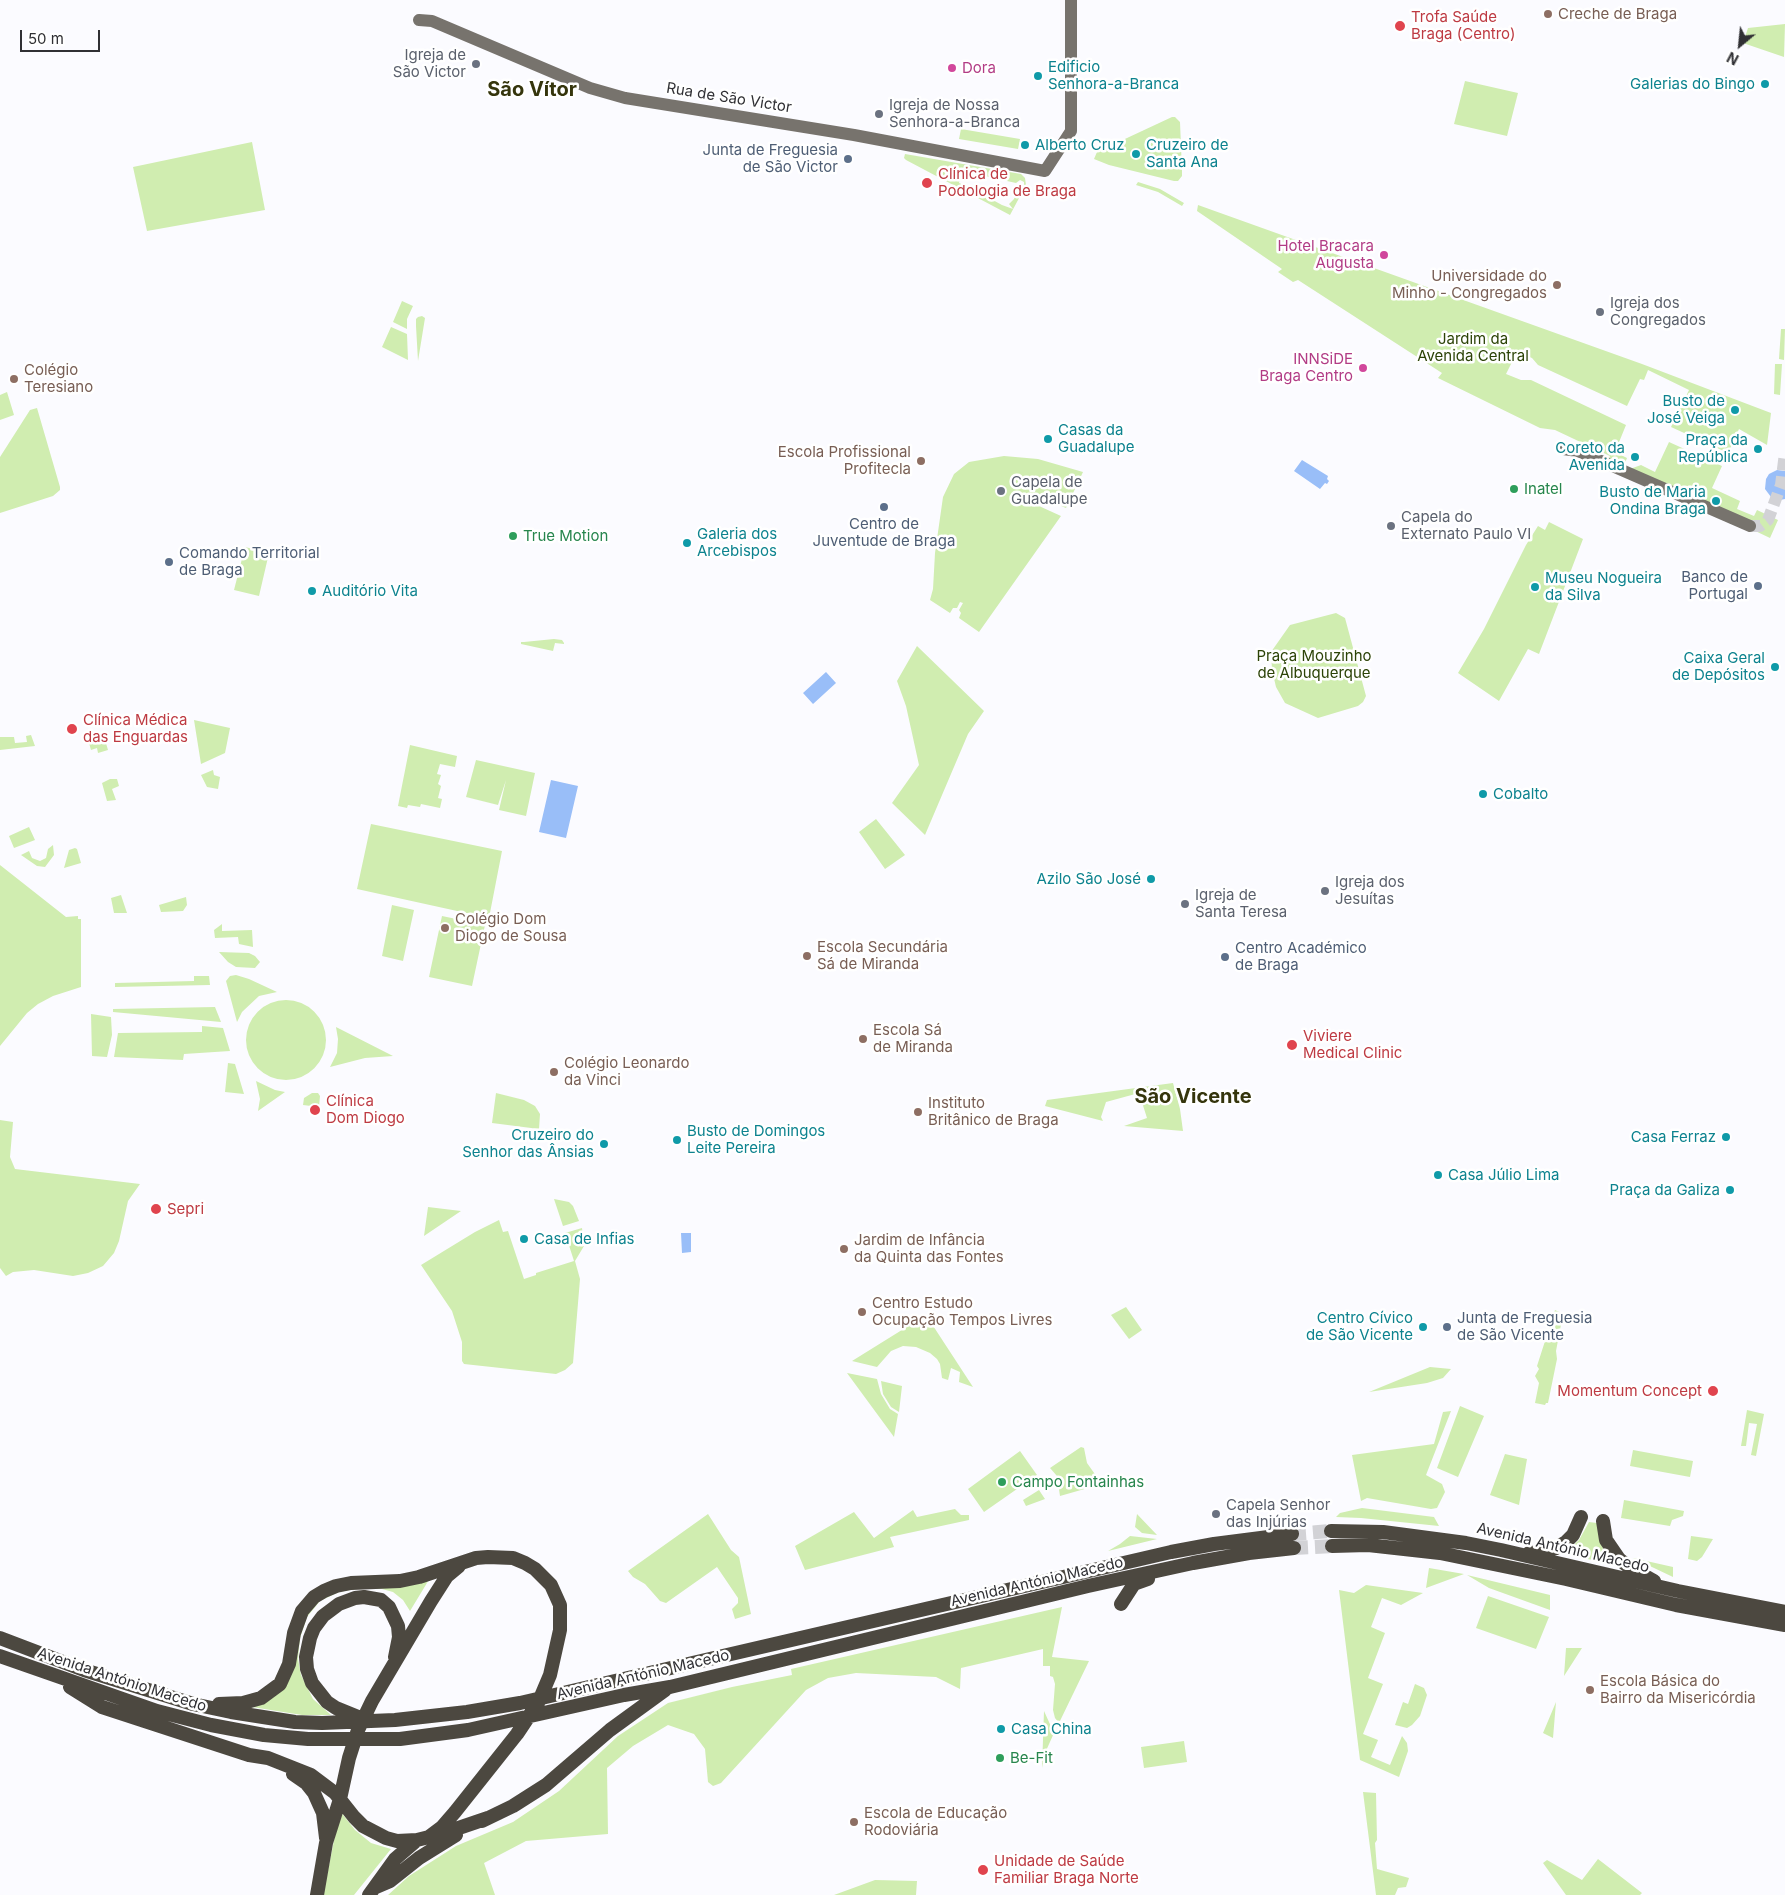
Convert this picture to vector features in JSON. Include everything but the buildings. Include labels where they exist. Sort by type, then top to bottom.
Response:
[{"type":"highway","points":[[1501,1550],[1533,1553],[1556,1548],[1573,1535],[1580,1517]]},
{"type":"highway","points":[[1603,1520],[1606,1540],[1620,1559],[1677,1598]]},
{"type":"highway","name":"Avenida António Macedo","points":[[1331,1532],[1383,1532],[1501,1550],[1785,1625]]},
{"type":"highway","name":"Avenida António Macedo","points":[[193,1704],[295,1722],[322,1723],[420,1718],[520,1703],[1171,1552],[1292,1534]]},
{"type":"highway","name":"Avenida António Macedo","points":[[1332,1546],[1368,1545],[1440,1554],[1677,1598],[1785,1612]]},
{"type":"highway","name":"Avenida António Macedo","points":[[0,1656],[157,1710],[211,1725],[286,1738],[331,1740],[400,1739],[468,1730],[624,1695],[670,1687],[1088,1586],[1193,1563],[1249,1553],[1294,1548]]},
{"type":"highway","points":[[0,1638],[84,1670],[193,1704],[244,1703],[261,1698],[280,1684],[289,1664],[294,1633],[302,1611],[314,1596],[324,1591],[351,1583],[400,1581],[419,1577],[463,1564],[476,1558],[513,1558],[535,1569],[551,1585],[560,1605],[561,1618],[550,1675],[539,1701],[521,1729],[442,1827],[395,1859],[373,1891]]},
{"type":"highway","points":[[1088,1586],[1109,1587],[1117,1590],[1121,1604],[1134,1584],[1174,1573],[1193,1563]]},
{"type":"highway","points":[[317,1895],[326,1843],[340,1800],[348,1758],[358,1730],[447,1576],[463,1564]]},
{"type":"highway","points":[[371,1721],[360,1719],[336,1708],[327,1702],[312,1683],[306,1657],[314,1628],[323,1616],[339,1604],[364,1597],[381,1600],[389,1607],[398,1626],[398,1648],[391,1670]]},
{"type":"highway","points":[[48,1674],[102,1707],[249,1754],[268,1758],[311,1775],[328,1787],[354,1818],[375,1833],[397,1841],[441,1834],[488,1818]]},
{"type":"highway","points":[[373,1891],[390,1881],[442,1842],[513,1806],[546,1785],[610,1730],[670,1687]]},
{"type":"highway","points":[[249,1754],[293,1774],[306,1783],[314,1793],[323,1813],[326,1843]]},
{"type":"main road","name":"Rua de São Victor","points":[[419,20],[432,21],[590,88],[625,98],[832,132],[1045,171],[1071,131],[1071,0]]},
{"type":"main road","points":[[1564,449],[1578,451],[1750,526]]},
{"type":"green space","points":[[1785,24],[1784,57],[1743,43],[1748,28]]},
{"type":"green space","points":[[1465,81],[1518,93],[1507,136],[1454,124]]},
{"type":"green space","points":[[1175,117],[1180,122],[1182,176],[1178,181],[1109,165],[1094,159],[1097,152]]},
{"type":"green space","points":[[961,129],[1020,139],[1018,149],[959,139]]},
{"type":"green space","points":[[252,142],[265,210],[147,231],[133,167]]},
{"type":"green space","points":[[905,154],[1021,174],[1025,178],[1026,185],[1010,215],[904,158]],"holes":[[[968,167],[974,169],[972,173],[993,178],[994,172],[1000,174],[998,179],[1016,183],[1020,180],[1024,182],[1024,187],[1017,189],[1014,199],[1009,204],[1013,209],[967,186],[965,190],[962,189],[964,185],[959,183],[963,172],[968,173]]]},
{"type":"green space","points":[[1138,182],[1160,189],[1184,203],[1182,206],[1158,192],[1136,185]]},
{"type":"green space","name":"Jardim da Avenida Central","points":[[1198,205],[1642,364],[1771,413],[1767,445],[1739,429],[1728,453],[1671,427],[1689,390],[1648,370],[1644,380],[1640,379],[1627,406],[1538,365],[1532,358],[1517,352],[1506,374],[1521,380],[1531,380],[1626,425],[1615,452],[1627,458],[1624,466],[1630,469],[1641,465],[1655,472],[1669,442],[1722,466],[1712,488],[1740,501],[1737,509],[1754,516],[1757,510],[1778,520],[1770,538],[1608,461],[1610,456],[1555,430],[1540,428],[1438,378],[1442,373],[1298,280],[1293,282],[1278,272],[1282,269],[1197,211]]},
{"type":"green space","points":[[402,301],[413,306],[407,319],[407,329],[393,322]]},
{"type":"green space","points":[[422,316],[425,318],[418,361],[416,319]]},
{"type":"green space","points":[[391,327],[407,334],[408,360],[382,347]]},
{"type":"green space","points":[[1781,329],[1785,329],[1784,360],[1779,359]]},
{"type":"green space","points":[[1775,364],[1782,364],[1780,395],[1774,394]]},
{"type":"green space","points":[[7,392],[14,415],[0,420],[0,395]]},
{"type":"green space","points":[[37,408],[60,490],[53,496],[0,513],[0,457],[30,410]]},
{"type":"green space","points":[[1004,456],[1038,459],[1083,472],[1066,508],[1042,498],[1039,506],[1061,516],[979,632],[959,618],[961,613],[959,610],[963,603],[960,602],[957,608],[953,608],[950,613],[930,600],[933,589],[935,553],[943,497],[954,474],[969,462]]},
{"type":"green space","name":"Museu Nogueira da Silva","points":[[1549,522],[1583,539],[1539,654],[1528,649],[1499,701],[1458,673],[1484,629],[1526,545],[1538,526],[1545,530]]},
{"type":"green space","points":[[245,547],[269,553],[259,596],[234,590]]},
{"type":"green space","name":"Praça Mouzinho de Albuquerque","points":[[1336,613],[1345,618],[1366,696],[1358,706],[1318,718],[1285,703],[1276,687],[1272,670],[1271,652],[1290,625]]},
{"type":"green space","points":[[562,640],[564,644],[555,643],[553,651],[521,644],[521,642]]},
{"type":"green space","points":[[917,646],[984,711],[968,734],[925,835],[892,803],[919,765],[906,706],[897,681]]},
{"type":"green space","points":[[194,720],[230,728],[225,753],[201,764]]},
{"type":"green space","points":[[103,733],[108,750],[98,753],[97,748],[91,750],[89,743],[95,741],[94,735]]},
{"type":"green space","points":[[31,735],[35,746],[0,750],[0,737],[14,737],[15,743],[27,742],[26,736]]},
{"type":"green space","points":[[410,745],[457,756],[455,767],[440,764],[437,774],[441,775],[438,784],[441,786],[438,798],[442,799],[440,808],[421,804],[420,807],[408,805],[407,808],[398,806]]},
{"type":"green space","points":[[476,760],[535,773],[526,816],[499,810],[506,780],[498,805],[466,797]]},
{"type":"green space","points":[[213,770],[214,775],[220,777],[218,789],[207,787],[201,775]]},
{"type":"green space","points":[[110,779],[117,779],[119,786],[112,789],[116,800],[107,801],[102,783]]},
{"type":"green space","points":[[876,819],[905,855],[885,869],[859,832]]},
{"type":"green space","points":[[371,824],[502,851],[489,918],[357,889]]},
{"type":"green space","points":[[29,827],[35,840],[14,848],[9,836]]},
{"type":"green space","points":[[53,845],[54,855],[45,867],[37,866],[21,855],[29,851],[32,858],[40,861],[46,858],[48,849]]},
{"type":"green space","points":[[75,848],[81,863],[64,868],[69,850]]},
{"type":"green space","points":[[0,865],[66,917],[78,916],[78,919],[81,919],[81,987],[53,996],[38,1004],[27,1013],[0,1046]]},
{"type":"green space","points":[[121,895],[127,913],[114,913],[111,898]]},
{"type":"green space","points":[[186,897],[187,905],[183,911],[161,912],[159,905]]},
{"type":"green space","points":[[392,905],[414,910],[403,961],[382,956]]},
{"type":"green space","points":[[442,916],[485,925],[472,986],[429,977]]},
{"type":"green space","points":[[222,924],[222,931],[252,930],[253,947],[239,944],[238,937],[215,938],[214,930]]},
{"type":"green space","points":[[219,952],[249,953],[260,962],[255,968],[236,967],[228,962]]},
{"type":"green space","points":[[236,975],[277,992],[259,996],[242,1012],[237,1022],[226,981],[230,976]]},
{"type":"green space","points":[[194,976],[209,976],[210,985],[115,987],[115,983],[194,981]]},
{"type":"green space","points":[[286,1000],[301,1003],[314,1012],[323,1025],[326,1040],[323,1055],[314,1068],[301,1077],[286,1080],[271,1077],[258,1068],[249,1055],[246,1040],[249,1025],[258,1012],[271,1003]]},
{"type":"green space","points":[[215,1007],[221,1022],[113,1012],[113,1009]]},
{"type":"green space","points":[[91,1014],[111,1017],[112,1035],[107,1057],[92,1056]]},
{"type":"green space","points":[[202,1026],[223,1028],[230,1051],[184,1054],[183,1060],[114,1057],[118,1033],[202,1032]]},
{"type":"green space","points":[[336,1027],[393,1056],[365,1058],[330,1067],[337,1053],[338,1039]]},
{"type":"green space","points":[[228,1063],[235,1064],[244,1094],[225,1092]]},
{"type":"green space","points":[[256,1081],[275,1090],[285,1092],[258,1111],[260,1099]]},
{"type":"green space","points":[[1173,1083],[1180,1109],[1183,1131],[1124,1126],[1147,1118],[1139,1093],[1106,1102],[1101,1117],[1103,1121],[1045,1106],[1047,1100]]},
{"type":"green space","points":[[312,1093],[318,1093],[320,1096],[319,1107],[303,1105],[304,1098]]},
{"type":"green space","points":[[496,1093],[524,1100],[535,1106],[540,1114],[539,1129],[492,1123]]},
{"type":"green space","points":[[0,1120],[13,1122],[10,1157],[15,1169],[140,1184],[128,1201],[119,1241],[114,1253],[103,1266],[88,1273],[73,1276],[34,1270],[13,1272],[6,1276],[0,1268]]},
{"type":"green space","points":[[554,1199],[569,1202],[573,1206],[579,1221],[563,1226]]},
{"type":"green space","points":[[428,1207],[461,1211],[424,1236]]},
{"type":"green space","points":[[499,1220],[503,1232],[508,1231],[524,1279],[536,1275],[536,1273],[574,1261],[565,1233],[582,1228],[584,1246],[575,1261],[580,1279],[573,1363],[565,1370],[556,1374],[464,1364],[462,1361],[462,1342],[452,1311],[421,1265],[475,1232]]},
{"type":"green space","points":[[1126,1307],[1142,1330],[1129,1339],[1111,1315]]},
{"type":"green space","points":[[1555,1310],[1563,1314],[1556,1351],[1557,1359],[1548,1403],[1545,1405],[1535,1403],[1539,1383],[1535,1376],[1539,1369],[1537,1366]]},
{"type":"green space","points":[[926,1315],[973,1387],[959,1382],[960,1372],[951,1368],[948,1380],[942,1378],[940,1364],[937,1359],[930,1353],[916,1347],[903,1346],[891,1351],[877,1367],[852,1361]]},
{"type":"green space","points":[[1430,1367],[1451,1369],[1443,1378],[1427,1383],[1369,1392]]},
{"type":"green space","points":[[847,1373],[877,1379],[881,1394],[890,1409],[898,1414],[894,1437]]},
{"type":"green space","points":[[881,1381],[902,1386],[899,1412],[891,1407],[883,1394]]},
{"type":"green space","points":[[1460,1406],[1484,1416],[1458,1477],[1437,1468]]},
{"type":"green space","points":[[1747,1410],[1764,1414],[1756,1456],[1751,1455],[1757,1424],[1749,1423],[1746,1446],[1741,1446]]},
{"type":"green space","points":[[1451,1411],[1426,1475],[1442,1484],[1445,1492],[1437,1508],[1431,1509],[1367,1498],[1361,1501],[1352,1455],[1434,1444],[1443,1412]]},
{"type":"green space","points":[[1081,1447],[1084,1448],[1087,1463],[1102,1484],[1060,1496],[1057,1476],[1050,1468]]},
{"type":"green space","points":[[1633,1450],[1693,1461],[1690,1477],[1630,1466]]},
{"type":"green space","name":"Campo Fontainhas","points":[[1020,1451],[1037,1475],[984,1512],[968,1489]]},
{"type":"green space","points":[[1505,1454],[1527,1459],[1519,1505],[1490,1495]]},
{"type":"green space","points":[[1039,1490],[1045,1499],[1026,1506],[1023,1500]]},
{"type":"green space","points":[[1624,1500],[1684,1511],[1683,1516],[1672,1520],[1670,1526],[1621,1518]]},
{"type":"green space","points":[[1362,1508],[1434,1517],[1439,1526],[1336,1517],[1340,1513]]},
{"type":"green space","points":[[955,1509],[961,1515],[969,1515],[969,1520],[890,1537],[894,1547],[805,1570],[795,1546],[854,1512],[874,1538],[913,1510],[917,1517]]},
{"type":"green space","points":[[708,1514],[731,1550],[739,1557],[751,1614],[735,1619],[732,1609],[738,1603],[738,1598],[717,1567],[666,1603],[660,1601],[645,1584],[633,1577],[628,1571]]},
{"type":"green space","points":[[1137,1514],[1157,1535],[1142,1533],[1135,1527]]},
{"type":"green space","points":[[1589,1522],[1597,1523],[1603,1549],[1611,1564],[1564,1554],[1579,1540]]},
{"type":"green space","points":[[1130,1536],[1157,1539],[1108,1551]]},
{"type":"green space","points":[[1691,1536],[1713,1539],[1702,1557],[1697,1561],[1688,1559]]},
{"type":"green space","points":[[1633,1558],[1673,1567],[1673,1577]]},
{"type":"green space","points":[[1429,1568],[1464,1574],[1426,1588]]},
{"type":"green space","points":[[1467,1575],[1550,1595],[1550,1610],[1489,1588]]},
{"type":"green space","points":[[430,1578],[410,1611],[403,1600],[393,1592],[382,1589],[361,1588],[339,1592],[320,1601],[307,1617],[300,1638],[298,1659],[301,1675],[313,1699],[331,1715],[302,1715],[252,1707],[264,1702],[305,1616],[319,1599],[339,1590]]},
{"type":"green space","points":[[1366,1585],[1423,1593],[1401,1605],[1382,1598],[1371,1627],[1385,1633],[1368,1678],[1383,1684],[1363,1734],[1378,1740],[1371,1757],[1390,1765],[1402,1736],[1407,1743],[1408,1751],[1399,1777],[1360,1760],[1339,1590],[1354,1593]]},
{"type":"green space","points":[[1488,1596],[1549,1617],[1536,1649],[1476,1628]]},
{"type":"green space","points":[[1062,1607],[1052,1657],[1089,1661],[1059,1723],[1055,1718],[1053,1710],[1055,1684],[1053,1677],[1050,1676],[1050,1666],[1043,1666],[1043,1649],[961,1668],[960,1689],[936,1677],[856,1673],[828,1678],[806,1690],[721,1783],[713,1786],[708,1782],[705,1749],[694,1734],[668,1725],[633,1746],[607,1768],[608,1834],[526,1841],[484,1863],[495,1895],[388,1895],[409,1876],[456,1846],[513,1822],[559,1791],[618,1736],[668,1703],[732,1687],[792,1675],[791,1669]]},
{"type":"green space","points":[[1566,1648],[1582,1648],[1564,1676]]},
{"type":"green space","points":[[1415,1684],[1424,1688],[1427,1695],[1420,1716],[1407,1728],[1395,1725],[1403,1702],[1408,1704]]},
{"type":"green space","points":[[1556,1702],[1553,1738],[1543,1733]]},
{"type":"green space","points":[[1044,1711],[1054,1733],[1045,1753],[1042,1768]]},
{"type":"green space","points":[[1184,1741],[1187,1762],[1144,1768],[1141,1747]]},
{"type":"green space","points":[[1363,1792],[1376,1793],[1377,1840],[1375,1843],[1377,1869],[1409,1878],[1406,1887],[1398,1888],[1395,1895],[1376,1895]]},
{"type":"green space","points":[[340,1811],[355,1830],[371,1843],[391,1849],[354,1895],[323,1895]]},
{"type":"green space","points":[[1598,1859],[1642,1893],[1640,1895],[1566,1895],[1543,1863],[1547,1860],[1582,1880]]},
{"type":"green space","points":[[875,1880],[917,1881],[916,1895],[834,1895]]},
{"type":"water","points":[[1302,460],[1328,476],[1327,479],[1329,481],[1327,484],[1325,483],[1320,489],[1294,471]]},
{"type":"water","points":[[1777,470],[1785,471],[1785,499],[1780,500],[1771,497],[1765,489],[1766,479],[1769,474]]},
{"type":"water","points":[[826,672],[836,683],[813,704],[803,693]]},
{"type":"water","points":[[551,780],[578,786],[566,838],[539,832]]},
{"type":"water","points":[[681,1233],[691,1233],[691,1252],[682,1253]]},
{"type":"tunnel","points":[[1750,526],[1760,526],[1768,520],[1781,485],[1785,453]]},
{"type":"tunnel","points":[[1292,1534],[1331,1531]]},
{"type":"tunnel","points":[[1294,1548],[1332,1546]]},
{"type":"place","name":"Creche de Braga","points":[[1548,14]]},
{"type":"place","name":"Trofa Saúde Braga (Centro)","points":[[1400,26]]},
{"type":"place","name":"Igreja de São Victor","points":[[476,64]]},
{"type":"place","name":"Dora","points":[[952,68]]},
{"type":"place","name":"Edificio Senhora-a-Branca","points":[[1038,76]]},
{"type":"place","name":"Galerias do Bingo","points":[[1765,84]]},
{"type":"place","name":"Igreja de Nossa Senhora-a-Branca","points":[[879,114]]},
{"type":"place","name":"Alberto Cruz","points":[[1025,145]]},
{"type":"place","name":"Cruzeiro de Santa Ana","points":[[1136,154]]},
{"type":"place","name":"Junta de Freguesia de São Victor","points":[[848,159]]},
{"type":"place","name":"Clínica de Podologia de Braga","points":[[927,183]]},
{"type":"place","name":"Hotel Bracara Augusta","points":[[1384,255]]},
{"type":"place","name":"Universidade do Minho - Congregados","points":[[1557,285]]},
{"type":"place","name":"Igreja dos Congregados","points":[[1600,312]]},
{"type":"place","name":"INNSiDE Braga Centro","points":[[1363,368]]},
{"type":"place","name":"Colégio Teresiano","points":[[14,379]]},
{"type":"place","name":"Busto de José Veiga","points":[[1735,410]]},
{"type":"place","name":"Casas da Guadalupe","points":[[1048,439]]},
{"type":"place","name":"Praça da República","points":[[1758,449]]},
{"type":"place","name":"Coreto da Avenida","points":[[1635,457]]},
{"type":"place","name":"Escola Profissional Profitecla","points":[[921,461]]},
{"type":"place","name":"Inatel","points":[[1514,489]]},
{"type":"place","name":"Capela de Guadalupe","points":[[1001,491]]},
{"type":"place","name":"Busto de Maria Ondina Braga","points":[[1716,501]]},
{"type":"place","name":"Centro de Juventude de Braga","points":[[884,507]]},
{"type":"place","name":"Capela do Externato Paulo VI","points":[[1391,526]]},
{"type":"place","name":"True Motion","points":[[513,536]]},
{"type":"place","name":"Galeria dos Arcebispos","points":[[687,543]]},
{"type":"place","name":"Comando Territorial de Braga","points":[[169,562]]},
{"type":"place","name":"Banco de Portugal","points":[[1758,586]]},
{"type":"place","name":"Museu Nogueira da Silva","points":[[1535,587]]},
{"type":"place","name":"Auditório Vita","points":[[312,591]]},
{"type":"place","name":"Caixa Geral de Depósitos","points":[[1775,667]]},
{"type":"place","name":"Clínica Médica das Enguardas","points":[[72,729]]},
{"type":"place","name":"Cobalto","points":[[1483,794]]},
{"type":"place","name":"Azilo São José","points":[[1151,879]]},
{"type":"place","name":"Igreja dos Jesuítas","points":[[1325,891]]},
{"type":"place","name":"Igreja de Santa Teresa","points":[[1185,904]]},
{"type":"place","name":"Colégio Dom Diogo de Sousa","points":[[445,928]]},
{"type":"place","name":"Escola Secundária Sá de Miranda","points":[[807,956]]},
{"type":"place","name":"Centro Académico de Braga","points":[[1225,957]]},
{"type":"place","name":"Escola Sá de Miranda","points":[[863,1039]]},
{"type":"place","name":"Viviere Medical Clinic","points":[[1292,1045]]},
{"type":"place","name":"Colégio Leonardo da Vinci","points":[[554,1072]]},
{"type":"place","name":"Clínica Dom Diogo","points":[[315,1110]]},
{"type":"place","name":"Instituto Britânico de Braga","points":[[918,1112]]},
{"type":"place","name":"Casa Ferraz","points":[[1726,1137]]},
{"type":"place","name":"Busto de Domingos Leite Pereira","points":[[677,1140]]},
{"type":"place","name":"Cruzeiro do Senhor das Ânsias","points":[[604,1144]]},
{"type":"place","name":"Casa Júlio Lima","points":[[1438,1175]]},
{"type":"place","name":"Praça da Galiza","points":[[1730,1190]]},
{"type":"place","name":"Sepri","points":[[156,1209]]},
{"type":"place","name":"Casa de Infias","points":[[524,1239]]},
{"type":"place","name":"Jardim de Infância da Quinta das Fontes","points":[[844,1249]]},
{"type":"place","name":"Centro Estudo Ocupação Tempos Livres","points":[[862,1312]]},
{"type":"place","name":"Centro Cívico de São Vicente","points":[[1423,1327]]},
{"type":"place","name":"Junta de Freguesia de São Vicente","points":[[1447,1327]]},
{"type":"place","name":"Momentum Concept","points":[[1713,1391]]},
{"type":"place","name":"Campo Fontainhas","points":[[1002,1482]]},
{"type":"place","name":"Capela Senhor das Injúrias","points":[[1216,1514]]},
{"type":"place","name":"Escola Básica do Bairro da Misericórdia","points":[[1590,1690]]},
{"type":"place","name":"Casa China","points":[[1001,1729]]},
{"type":"place","name":"Be-Fit","points":[[1000,1758]]},
{"type":"place","name":"Escola de Educação Rodoviária","points":[[854,1822]]},
{"type":"place","name":"Unidade de Saúde Familiar Braga Norte","points":[[983,1870]]},
{"type":"district","name":"São Vítor","points":[[532,90]]},
{"type":"district","name":"São Vicente","points":[[1193,1097]]}]
